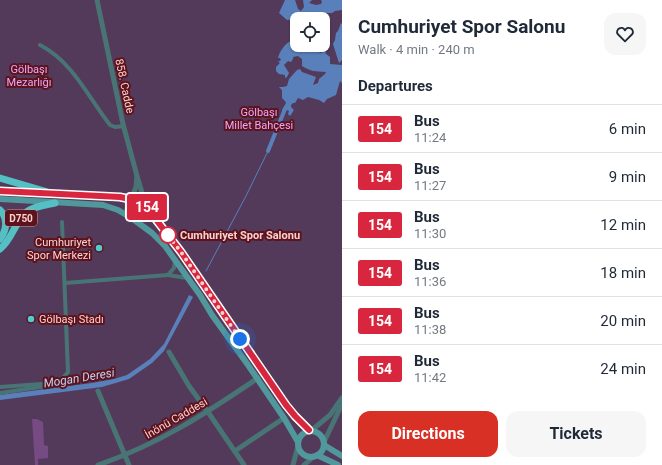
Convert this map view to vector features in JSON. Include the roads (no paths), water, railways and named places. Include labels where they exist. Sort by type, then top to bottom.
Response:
[{"type":"highway","points":[[0,178],[51,193]]},
{"type":"highway","name":"D750","points":[[0,249],[9,240],[23,215],[32,209],[55,203]]},
{"type":"highway","name":"D750","points":[[0,210],[4,216],[6,224],[3,235],[0,239]]},
{"type":"main road","points":[[0,191],[120,197],[140,204],[181,252],[286,405],[295,416],[311,430],[319,433],[324,444],[342,456]]},
{"type":"main road","points":[[0,199],[103,205],[118,210],[132,218],[158,238],[258,378],[284,418],[302,453],[305,455],[315,456],[338,465]]},
{"type":"main road","points":[[131,202],[140,204],[143,216],[139,219],[132,218],[127,212],[128,206],[131,202]]},
{"type":"main road","points":[[298,444],[303,433],[311,430]]},
{"type":"main road","points":[[315,456],[320,453],[324,444]]},
{"type":"street","name":"858. Cadde","points":[[97,0],[124,126],[137,176],[140,204]]},
{"type":"street","points":[[40,45],[49,50],[76,76],[110,125],[116,127],[124,126]]},
{"type":"street","name":"858. Cadde","points":[[137,176],[136,187],[140,204]]},
{"type":"street","points":[[0,393],[50,386],[66,375],[68,368],[62,222]]},
{"type":"street","points":[[168,275],[174,268],[175,261]]},
{"type":"street","points":[[65,282],[168,275],[187,278]]},
{"type":"street","points":[[169,352],[189,386],[243,464],[236,465]]},
{"type":"street","name":"İnönü Caddesi","points":[[98,465],[125,456],[163,438],[208,412],[258,378]]},
{"type":"street","points":[[0,387],[56,383]]},
{"type":"street","points":[[98,390],[129,465]]},
{"type":"street","points":[[311,430],[330,415],[342,398]]},
{"type":"street","points":[[324,444],[342,404]]},
{"type":"street","points":[[235,451],[284,418]]},
{"type":"street","points":[[293,465],[298,444]]},
{"type":"street","points":[[304,465],[315,456]]},
{"type":"water","points":[[285,0],[295,0],[298,9],[301,11],[304,7],[303,0],[312,0],[309,3],[316,5],[321,4],[321,0],[342,0],[342,10],[332,13],[290,12],[290,20],[287,20],[279,13]]},
{"type":"water","points":[[341,23],[342,60],[339,63],[333,44]]},
{"type":"water","points":[[290,41],[290,52],[326,52],[330,57],[330,64],[342,65],[342,83],[340,81],[336,95],[327,99],[324,103],[308,97],[303,100],[298,98],[295,103],[291,105],[294,110],[290,116],[288,114],[289,111],[287,110],[284,113],[282,110],[286,103],[282,98],[282,90],[279,87],[287,86],[289,79],[297,70],[300,69],[302,72],[316,77],[313,85],[318,83],[319,79],[326,72],[311,70],[302,66],[302,59],[298,56],[293,57],[291,62],[288,61],[284,65],[289,73],[287,77],[285,78],[285,75],[279,74],[276,71],[276,67],[280,63],[278,62],[281,60],[278,58],[279,54]]},
{"type":"water","points":[[189,295],[193,297],[164,351],[152,363],[129,379],[102,387],[0,400],[0,395],[92,383],[127,375],[150,359],[164,344]]},
{"type":"waterway","points":[[325,12],[330,0]]},
{"type":"waterway","points":[[268,151],[285,109]]},
{"type":"waterway","name":"Mogan Deresi","points":[[206,271],[268,151]]},
{"type":"place","name":"Cumhuriyet Spor Salonu","points":[[168,235]]},
{"type":"place","name":"Cumhuriyet Spor Merkezi","points":[[99,248]]},
{"type":"place","name":"Gölbaşı Stadı","points":[[31,319]]},
{"type":"park label","name":"Gölbaşı Mezarlığı","points":[[29,75]]},
{"type":"park label","name":"Gölbaşı Millet Bahçesi","points":[[259,118]]}]
